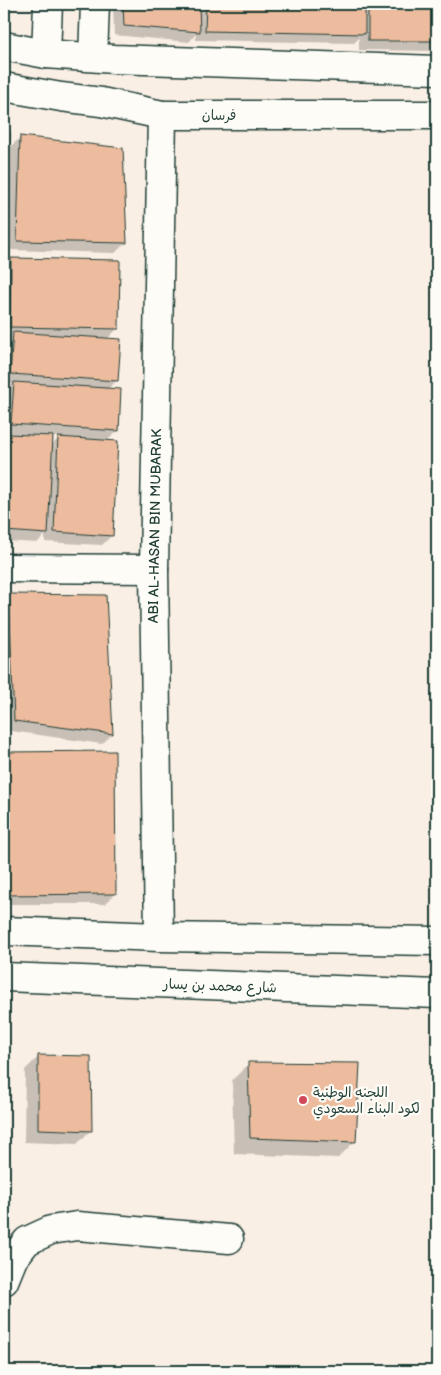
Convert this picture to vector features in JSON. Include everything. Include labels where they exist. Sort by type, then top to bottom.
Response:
[{"type":"street","points":[[48,4],[70,55]]},
{"type":"street","points":[[57,96],[70,55],[95,4]]},
{"type":"street","points":[[4,46],[114,60],[437,70]]},
{"type":"street","name":"فرسان","points":[[4,87],[101,102],[162,115],[437,115]]},
{"type":"street","name":"ABI AL-HASAN BIN MUBARAK","points":[[159,937],[154,569],[162,115]]},
{"type":"street","points":[[4,568],[154,569]]},
{"type":"street","points":[[4,931],[159,937],[437,941]]},
{"type":"street","name":"شارع محمد بن يسار","points":[[4,977],[437,994]]},
{"type":"street","points":[[4,1281],[13,1259],[27,1241],[52,1230],[77,1226],[229,1239]]},
{"type":"building","points":[[123,4],[199,4],[200,32],[124,26]]},
{"type":"building","points":[[206,4],[365,4],[365,34],[205,31]]},
{"type":"building","points":[[368,4],[437,4],[437,41],[368,41]]},
{"type":"building","points":[[4,133],[10,133],[4,303]]},
{"type":"building","points":[[20,136],[123,148],[127,243],[17,241]]},
{"type":"building","points":[[11,258],[120,260],[119,329],[10,327]]},
{"type":"building","points":[[13,332],[121,339],[118,381],[10,374]]},
{"type":"building","points":[[4,335],[7,335],[4,377]]},
{"type":"building","points":[[14,382],[121,389],[119,431],[11,424]]},
{"type":"building","points":[[4,386],[10,386],[7,428],[4,428]]},
{"type":"building","points":[[8,434],[53,436],[48,534],[4,531]]},
{"type":"building","points":[[58,437],[118,441],[113,536],[54,532]]},
{"type":"building","points":[[9,594],[106,595],[113,734],[14,721]]},
{"type":"building","points":[[115,751],[116,894],[4,895],[4,752]]},
{"type":"building","points":[[38,1055],[91,1056],[92,1131],[38,1129]]},
{"type":"building","name":"اللجنه الوطنية لكود البناء السعودي","points":[[248,1062],[360,1063],[356,1142],[250,1138]]},
{"type":"place","name":"اللجنه الوطنية لكود البناء السعودي","points":[[303,1100]]}]
